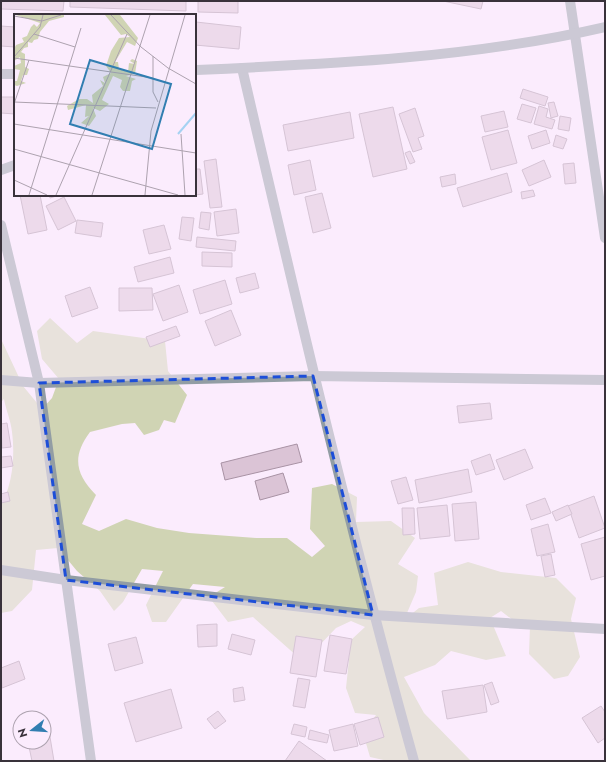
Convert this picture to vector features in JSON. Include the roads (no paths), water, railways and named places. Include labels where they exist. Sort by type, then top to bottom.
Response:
[{"type":"street","points":[[570,1],[605,238]]},
{"type":"street","points":[[196,70],[452,54],[574,34],[605,27]]},
{"type":"street","points":[[242,68],[314,376],[333,444],[373,615],[414,761]]},
{"type":"street","points":[[1,74],[14,74]]},
{"type":"street","points":[[1,170],[14,165]]},
{"type":"street","points":[[1,226],[39,383],[91,761]]},
{"type":"street","points":[[1,380],[39,383],[314,376],[605,380]]},
{"type":"street","points":[[1,570],[66,580],[373,615],[605,629]]}]
